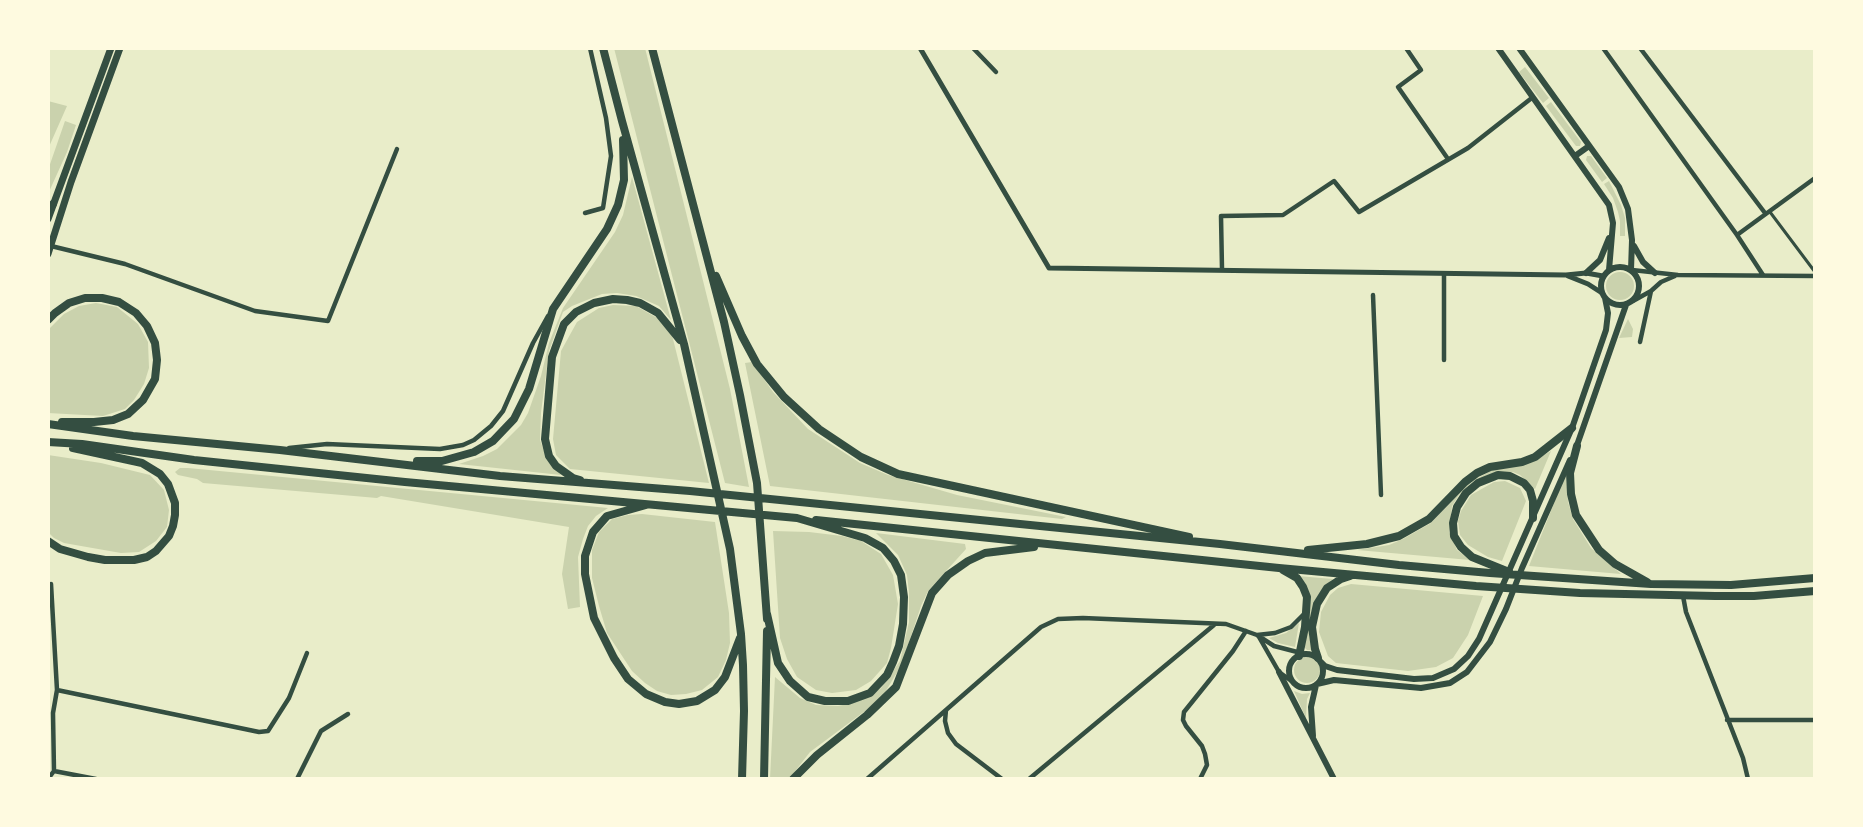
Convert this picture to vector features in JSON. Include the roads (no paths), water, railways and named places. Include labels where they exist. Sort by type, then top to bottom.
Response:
[{"type":"highway","points":[[48,219],[111,48]]},
{"type":"highway","points":[[48,254],[70,182],[120,48]]},
{"type":"highway","points":[[603,48],[684,344],[730,549],[741,634],[744,711],[742,779]]},
{"type":"highway","points":[[652,48],[738,385],[757,483],[767,614],[768,662],[764,779]]},
{"type":"highway","points":[[379,461],[442,461],[474,452],[493,441],[508,427],[529,389],[553,309],[607,230],[618,205],[624,180],[625,156],[622,121]]},
{"type":"highway","points":[[48,212],[53,204]]},
{"type":"highway","points":[[706,255],[757,364],[784,397],[810,421],[861,457],[910,477],[1220,544]]},
{"type":"highway","points":[[48,320],[69,303],[86,298],[102,298],[119,302],[136,313],[147,326],[155,343],[157,360],[155,379],[143,400],[128,414],[113,420],[48,423]]},
{"type":"highway","points":[[593,484],[573,478],[556,466],[549,456],[545,439],[552,357],[564,324],[576,312],[594,303],[613,299],[627,300],[640,303],[658,313],[684,344]]},
{"type":"highway","points":[[48,423],[133,436],[280,450],[500,476],[782,500],[1289,551],[1399,565],[1651,584],[1731,585],[1815,578]]},
{"type":"highway","points":[[1289,551],[1367,544],[1399,536],[1429,519],[1465,482],[1477,473],[1490,467],[1522,462],[1535,457],[1572,428]]},
{"type":"highway","points":[[48,442],[405,482],[698,508],[1353,575],[1580,593],[1754,596],[1815,591]]},
{"type":"highway","points":[[48,442],[120,457],[151,467],[168,484],[175,503],[175,515],[169,536],[156,551],[147,557],[105,560],[60,549],[48,542]]},
{"type":"highway","points":[[1577,446],[1570,473],[1571,494],[1576,515],[1599,550],[1615,564],[1651,584]]},
{"type":"highway","points":[[1516,575],[1472,557],[1461,547],[1454,536],[1453,522],[1456,507],[1466,493],[1478,483],[1498,476],[1510,476],[1524,483],[1530,490],[1533,501],[1533,518]]},
{"type":"highway","points":[[652,504],[607,516],[593,532],[585,556],[585,574],[594,618],[614,658],[628,679],[646,694],[665,702],[679,704],[697,701],[715,690],[725,677],[741,634]]},
{"type":"highway","points":[[767,614],[778,663],[790,681],[808,697],[825,701],[848,700],[870,693],[887,675],[899,646],[904,597],[901,576],[894,561],[883,548],[865,538],[797,518]]},
{"type":"highway","points":[[793,779],[817,754],[867,715],[896,687],[932,593],[948,576],[968,561],[985,553],[1052,545]]},
{"type":"highway","points":[[1279,568],[1297,578],[1307,597],[1301,654]]},
{"type":"highway","points":[[1319,660],[1312,627],[1317,604],[1327,588],[1353,575]]},
{"type":"main road","points":[[1498,48],[1605,197],[1612,214],[1609,270]]},
{"type":"main road","points":[[1519,48],[1624,197],[1632,240],[1632,270],[1639,280],[1639,291],[1633,301],[1626,304],[1617,305],[1603,295]]},
{"type":"main road","points":[[1575,156],[1589,146]]},
{"type":"main road","points":[[1586,273],[1600,260],[1608,242],[1612,223]]},
{"type":"main road","points":[[1632,240],[1643,262],[1655,273]]},
{"type":"main road","points":[[1293,700],[1289,670],[1292,662],[1301,654],[1319,660],[1326,666],[1337,670],[1414,679],[1433,678],[1454,669],[1468,656],[1479,639],[1572,428],[1606,330],[1608,313],[1601,281],[1609,270],[1620,266],[1632,270]]},
{"type":"main road","points":[[1289,670],[1297,685],[1306,688],[1334,680],[1421,688],[1450,683],[1467,672],[1490,642],[1577,446],[1626,304]]},
{"type":"main road","points":[[1314,742],[1311,707],[1316,685],[1323,676],[1323,666],[1319,660]]},
{"type":"main road","points":[[1279,672],[1334,779]]},
{"type":"street","points":[[585,213],[603,208],[611,156],[606,118],[590,48]]},
{"type":"street","points":[[920,48],[1049,268],[1444,274],[1566,275],[1586,273],[1604,276]]},
{"type":"street","points":[[973,48],[996,72]]},
{"type":"street","points":[[1406,48],[1421,69],[1398,87],[1448,159]]},
{"type":"street","points":[[1603,48],[1763,275]]},
{"type":"street","points":[[1640,48],[1815,274]]},
{"type":"street","points":[[1222,269],[1221,216],[1283,215],[1334,181],[1359,212],[1468,148],[1533,97]]},
{"type":"street","points":[[50,246],[125,264],[255,310],[328,321],[397,149]]},
{"type":"street","points":[[1737,235],[1814,180]]},
{"type":"street","points":[[1632,270],[1678,275],[1815,274]]},
{"type":"street","points":[[1444,274],[1444,360]]},
{"type":"street","points":[[1566,275],[1588,284],[1603,295]]},
{"type":"street","points":[[1633,301],[1651,291],[1661,282],[1678,275]]},
{"type":"street","points":[[1640,342],[1651,291]]},
{"type":"street","points":[[1373,295],[1381,495]]},
{"type":"street","points":[[280,450],[327,444],[440,449],[463,445],[474,440],[485,432],[503,411],[533,343],[553,309]]},
{"type":"street","points":[[48,779],[54,771],[53,713],[57,690],[51,584]]},
{"type":"street","points":[[1683,596],[1686,612],[1743,758],[1748,779]]},
{"type":"street","points":[[1257,635],[1275,633],[1291,627],[1306,611]]},
{"type":"street","points":[[867,779],[1041,627],[1058,619],[1226,624],[1257,635],[1274,646],[1301,654]]},
{"type":"street","points":[[1029,779],[1214,624]]},
{"type":"street","points":[[1200,779],[1207,765],[1205,754],[1203,746],[1183,720],[1184,712],[1233,651],[1246,631]]},
{"type":"street","points":[[1257,635],[1279,672],[1297,685]]},
{"type":"street","points":[[57,690],[259,732],[268,731],[289,698],[307,652]]},
{"type":"street","points":[[946,710],[945,721],[948,733],[956,744],[1002,779]]},
{"type":"street","points":[[297,779],[321,731],[348,714]]},
{"type":"street","points":[[1727,720],[1815,720]]},
{"type":"street","points":[[54,771],[96,779]]}]
